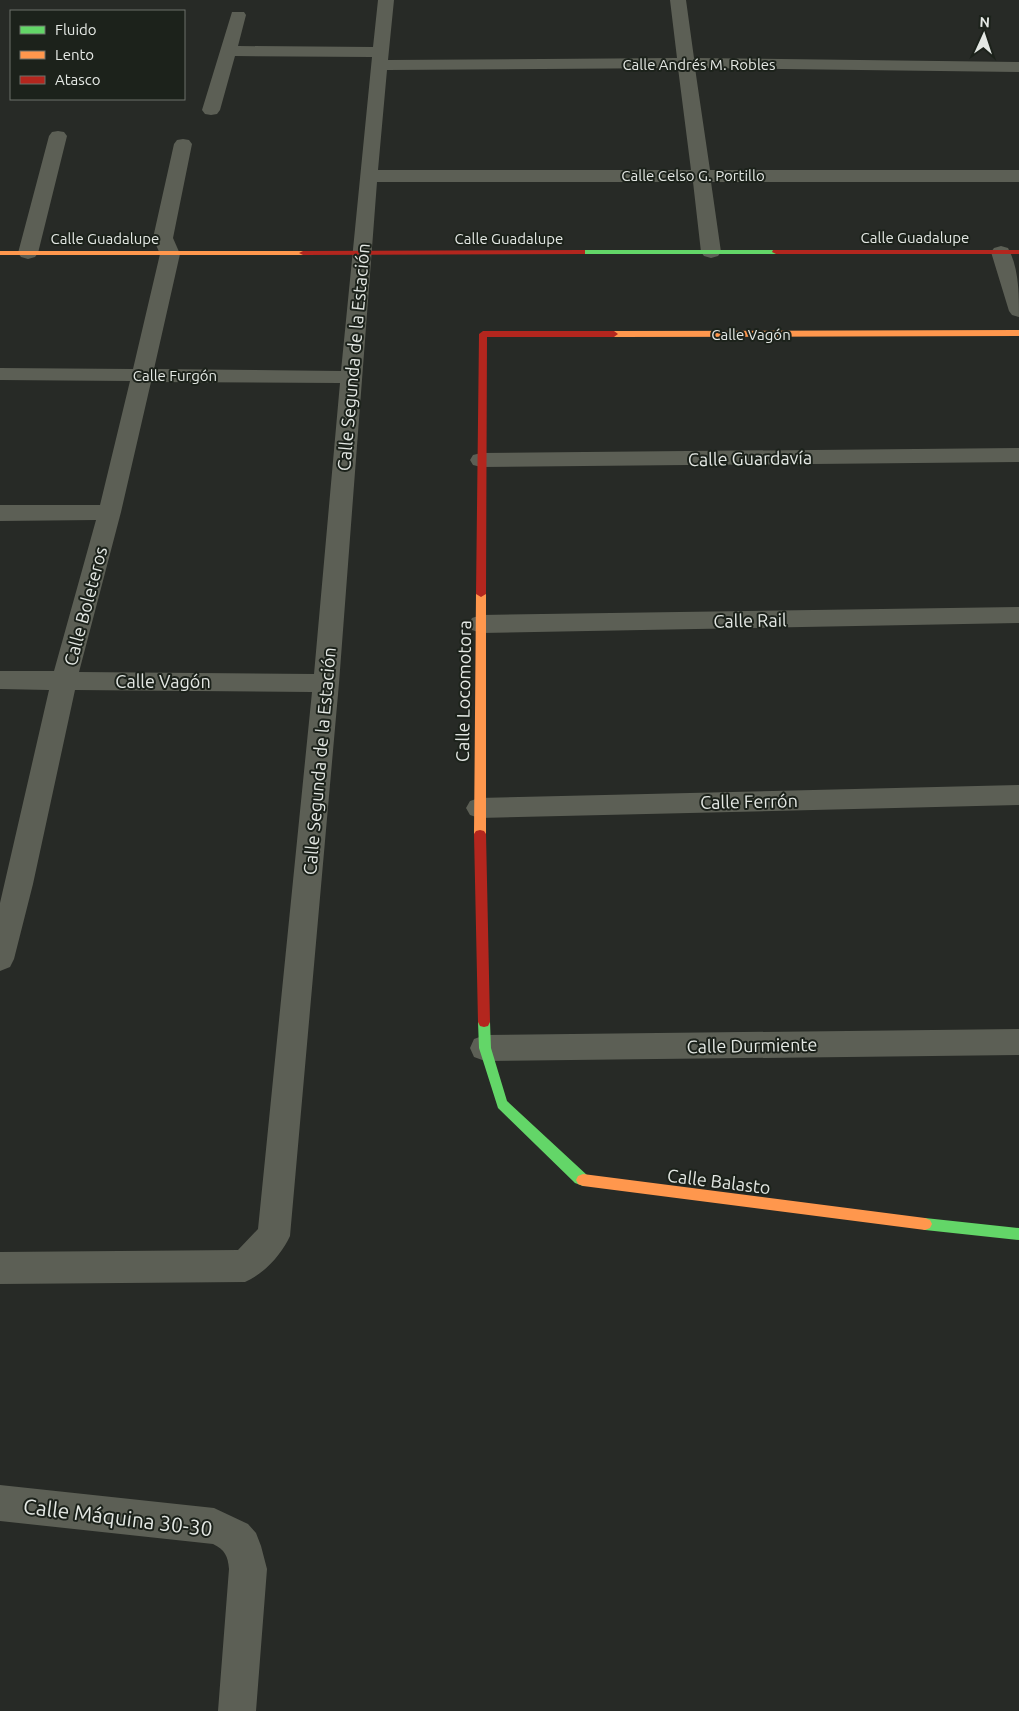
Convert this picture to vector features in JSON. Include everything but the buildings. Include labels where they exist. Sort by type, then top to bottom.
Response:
[{"type":"street","name":"Calle Segunda de la Estación","points":[[0,1268],[245,1266],[274,1236],[326,683],[368,176],[386,0]]},
{"type":"street","points":[[678,0],[711,252]]},
{"type":"street","points":[[211,110],[238,15]]},
{"type":"street","name":"Calle Andrés M. Robles","points":[[228,51],[380,58],[1019,67]]},
{"type":"street","points":[[28,253],[58,136]]},
{"type":"street","points":[[170,254],[163,238],[183,144]]},
{"type":"street","name":"Calle Celso G. Portillo","points":[[368,176],[700,174],[1019,176]]},
{"type":"street","points":[[1010,252],[1019,311]]},
{"type":"street","name":"Calle Guadalupe","points":[[0,253],[1010,252]]},
{"type":"street","name":"Calle Boleteros","points":[[0,959],[9,884],[110,512],[170,254]]},
{"type":"street","name":"Calle Vagón","points":[[483,334],[1019,334]]},
{"type":"street","name":"Calle Locomotora","points":[[483,334],[479,808],[485,1048]]},
{"type":"street","name":"Calle Furgón","points":[[0,374],[351,377]]},
{"type":"street","name":"Calle Guardavía","points":[[481,460],[1019,455]]},
{"type":"street","points":[[0,513],[110,512]]},
{"type":"street","name":"Calle Rail","points":[[481,624],[1019,615]]},
{"type":"street","name":"Calle Vagón","points":[[0,680],[326,683]]},
{"type":"street","name":"Calle Ferrón","points":[[479,808],[1019,795]]},
{"type":"street","name":"Calle Durmiente","points":[[485,1048],[1019,1042]]},
{"type":"street","name":"Calle Balasto","points":[[485,1048],[502,1104],[580,1179],[947,1228],[1019,1234]]},
{"type":"street","name":"Calle Máquina 30-30","points":[[0,1503],[214,1526],[230,1532],[241,1540],[248,1569],[237,1711]]},
{"type":"traffic: fast","points":[[582,252],[776,252]]},
{"type":"traffic: fast","points":[[484,1022],[485,1048],[502,1104],[583,1180]]},
{"type":"traffic: fast","points":[[925,1224],[1019,1234]]},
{"type":"traffic: slow","points":[[0,253],[303,253]]},
{"type":"traffic: slow","points":[[614,334],[1019,333]]},
{"type":"traffic: slow","points":[[480,834],[481,594]]},
{"type":"traffic: slow","points":[[583,1180],[925,1224]]},
{"type":"traffic: jam","points":[[303,253],[582,252]]},
{"type":"traffic: jam","points":[[776,252],[1019,252]]},
{"type":"traffic: jam","points":[[481,594],[483,334],[614,334]]},
{"type":"traffic: jam","points":[[480,834],[484,1022]]}]
